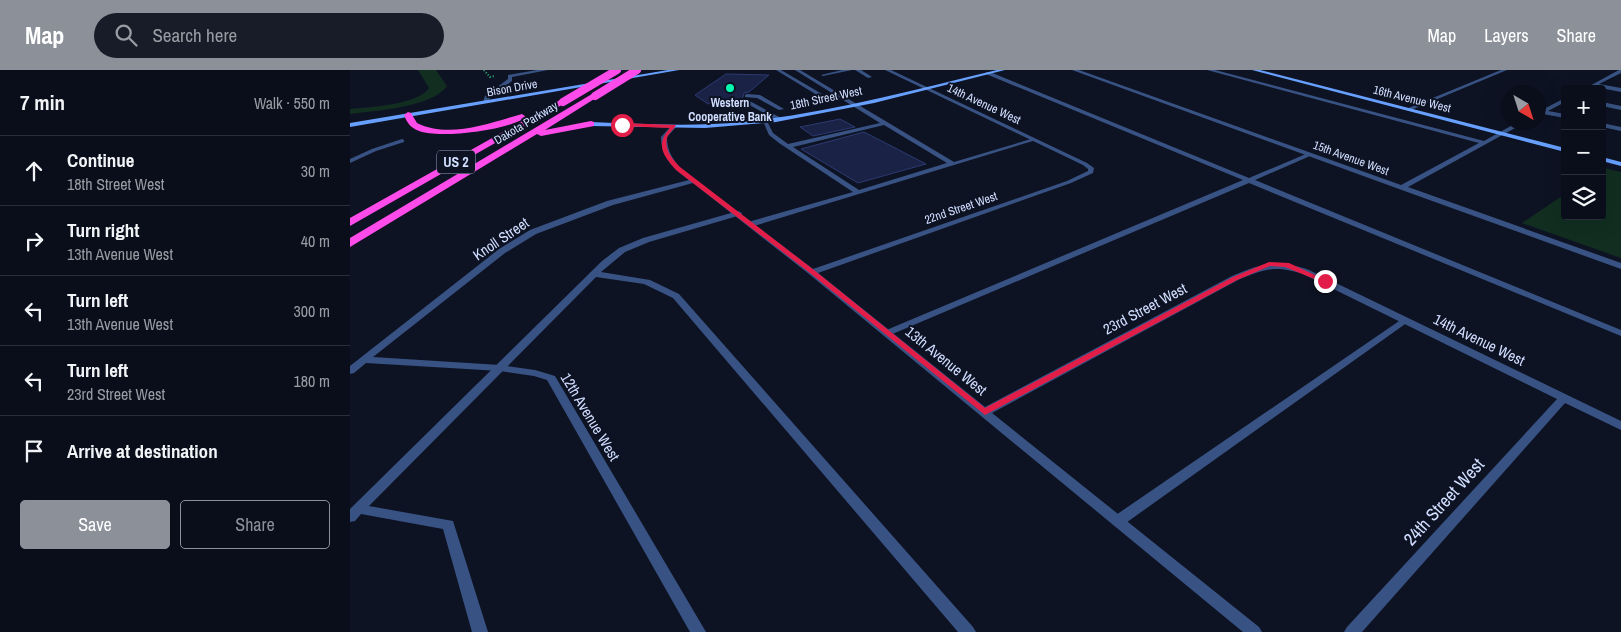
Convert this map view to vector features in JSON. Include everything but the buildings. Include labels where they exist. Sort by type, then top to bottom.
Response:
[{"type":"highway","name":"Dakota Parkway","points":[[350,223],[617,70]]},
{"type":"highway","points":[[591,124],[544,123],[628,70]]},
{"type":"highway","name":"Dakota Parkway","points":[[350,243],[522,140],[574,108],[591,95],[637,70]]},
{"type":"highway","points":[[408,115],[412,123],[420,129],[440,132],[465,131],[505,123],[563,102]]},
{"type":"highway","points":[[574,108],[570,116],[573,120],[591,124]]},
{"type":"highway","points":[[522,140],[542,132],[591,124]]},
{"type":"street","points":[[486,102],[487,97],[510,80],[510,76],[546,70]]},
{"type":"street","name":"Bison Drive","points":[[350,125],[676,70]]},
{"type":"street","points":[[778,70],[819,94]]},
{"type":"street","points":[[797,70],[953,164]]},
{"type":"street","points":[[823,75],[850,70]]},
{"type":"street","points":[[857,70],[870,77]]},
{"type":"street","name":"14th Avenue West","points":[[887,70],[1072,158]]},
{"type":"street","name":"18th Street West","points":[[591,124],[713,126],[765,122],[855,104],[1003,70]]},
{"type":"street","name":"15th Avenue West","points":[[1074,70],[1621,266]]},
{"type":"street","points":[[1209,70],[1484,143]]},
{"type":"street","name":"16th Avenue West","points":[[1254,70],[1561,149]]},
{"type":"street","points":[[1409,110],[1505,70]]},
{"type":"street","points":[[988,73],[1621,333]]},
{"type":"street","points":[[1594,85],[1619,73]]},
{"type":"street","points":[[1606,87],[1621,90]]},
{"type":"street","points":[[779,120],[747,98],[762,98],[781,109]]},
{"type":"street","points":[[1546,110],[1561,102]]},
{"type":"street","points":[[1606,105],[1621,108]]},
{"type":"street","points":[[1546,114],[1561,116]]},
{"type":"street","points":[[765,122],[771,134],[858,192]]},
{"type":"street","points":[[788,146],[886,123]]},
{"type":"street","name":"13th Avenue West","points":[[674,126],[664,137],[666,152],[673,164],[812,272],[1254,632]]},
{"type":"street","points":[[1606,126],[1621,129]]},
{"type":"street","points":[[1401,188],[1510,130]]},
{"type":"street","points":[[752,224],[1033,140]]},
{"type":"street","points":[[350,160],[402,141]]},
{"type":"street","points":[[887,333],[1308,155]]},
{"type":"street","name":"22nd Street West","points":[[812,272],[1069,182],[1091,172],[1091,168],[1072,158]]},
{"type":"street","points":[[1606,160],[1621,164]]},
{"type":"street","name":"Knoll Street","points":[[350,371],[502,251],[533,232],[610,202],[694,181]]},
{"type":"street","points":[[354,513],[594,274],[622,250],[646,240],[738,213]]},
{"type":"street","name":"23rd Street West","points":[[985,412],[1235,278],[1269,264],[1286,265],[1325,281]]},
{"type":"street","points":[[594,274],[643,279],[662,287],[676,296],[968,632]]},
{"type":"street","name":"14th Avenue West","points":[[1325,281],[1621,426]]},
{"type":"street","points":[[1118,521],[1404,320]]},
{"type":"street","name":"12th Avenue West","points":[[365,360],[500,368],[535,373],[551,378],[698,632]]},
{"type":"street","name":"24th Street West","points":[[1352,632],[1564,398]]},
{"type":"street","points":[[354,513],[448,526],[480,632]]},
{"type":"green space","points":[[418,70],[436,70],[447,86],[440,93],[416,103],[402,107],[350,114],[350,109],[404,102],[423,94],[429,88]]},
{"type":"green space","points":[[1606,168],[1621,172],[1621,258],[1522,223],[1561,197],[1561,220],[1606,220]]},
{"type":"place","name":"Western Cooperative Bank","points":[[730,88]]},
{"type":"route","points":[[622,125],[674,126],[664,137],[664,148],[678,169],[738,213],[985,412],[1235,278],[1269,264],[1286,265],[1325,281]]}]
